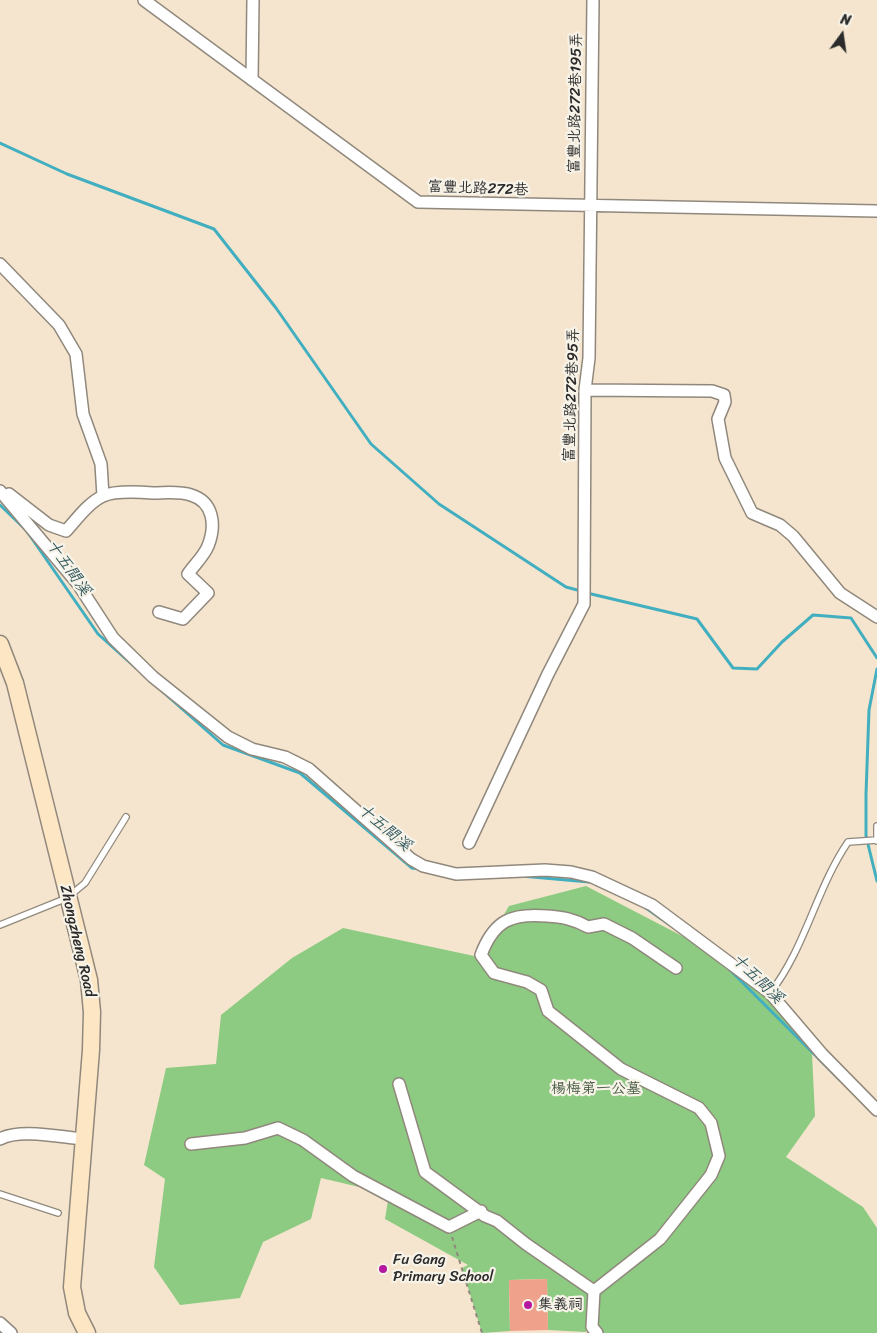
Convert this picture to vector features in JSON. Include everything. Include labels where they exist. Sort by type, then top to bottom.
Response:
[{"type":"street","name":"富豐北路272巷","points":[[144,0],[418,202],[590,207],[877,211]]},
{"type":"street","points":[[252,80],[253,0]]},
{"type":"street","name":"富豐北路272巷195弄","points":[[590,207],[593,0]]},
{"type":"street","name":"富豐北路272巷95弄","points":[[470,843],[548,674],[584,604],[585,390],[589,358],[590,207]]},
{"type":"street","points":[[0,264],[59,325],[76,354],[83,414],[101,464],[103,496]]},
{"type":"street","points":[[585,390],[712,390],[724,395],[725,402],[718,419],[725,458],[752,513],[780,525],[840,594],[877,617]]},
{"type":"street","points":[[0,489],[49,525],[66,531],[83,512],[103,496],[136,492],[187,494],[197,498],[208,508],[214,525],[208,548],[188,574],[208,593],[183,619],[159,612]]},
{"type":"street","points":[[0,489],[78,584],[113,638],[153,677],[228,738],[252,749],[285,757],[309,769],[411,859],[423,866],[456,874],[545,870],[571,872],[592,877],[652,905],[770,993],[822,1054],[877,1110]]},
{"type":"street","name":"Zhongzheng Road","points":[[0,644],[15,683],[88,980],[92,1012],[91,1050],[82,1139],[72,1288],[77,1313],[87,1333]]},
{"type":"street","points":[[597,1333],[592,1327],[594,1292],[660,1239],[711,1175],[719,1156],[712,1123],[699,1108],[621,1069],[548,1011],[541,990],[526,982],[494,973],[481,955],[485,944],[497,927],[517,915],[538,915],[576,920],[588,927],[604,924],[632,938],[676,968]]},
{"type":"street","points":[[398,1084],[425,1172],[594,1292]]},
{"type":"street","points":[[191,1144],[245,1138],[278,1128],[303,1140],[353,1176],[449,1228],[481,1211]]},
{"type":"street","points":[[0,1139],[6,1136],[22,1134],[82,1139]]},
{"type":"street","points":[[0,1322],[11,1333]]},
{"type":"lane","points":[[0,925],[67,898],[85,883],[126,817]]},
{"type":"lane","points":[[770,993],[784,976],[834,863],[848,842],[876,840],[877,826]]},
{"type":"lane","points":[[0,1194],[58,1214]]},
{"type":"path","points":[[449,1228],[482,1333]]},
{"type":"green space","name":"楊梅第一公墓","points":[[586,886],[684,937],[750,980],[811,1032],[815,1116],[786,1157],[863,1207],[877,1228],[877,1333],[602,1333],[596,1325],[599,1286],[531,1252],[594,1291],[592,1327],[585,1332],[548,1330],[547,1279],[509,1280],[510,1331],[482,1333],[462,1268],[468,1265],[385,1219],[389,1194],[321,1178],[311,1219],[263,1242],[240,1298],[180,1305],[154,1267],[165,1179],[144,1165],[166,1068],[216,1064],[221,1015],[292,958],[343,928],[479,957],[509,906]]},
{"type":"building","name":"集義祠","points":[[547,1279],[548,1330],[510,1331],[509,1280]]},
{"type":"waterway","points":[[0,143],[67,174],[214,229],[276,308],[371,444],[439,504],[566,587],[581,591]]},
{"type":"waterway","name":"十五間溪","points":[[0,505],[26,530],[98,634],[136,668]]},
{"type":"waterway","points":[[587,593],[697,619],[733,668],[757,669],[782,642],[813,615],[851,618],[877,658]]},
{"type":"waterway","points":[[877,669],[869,710],[866,794],[866,836],[877,881]]},
{"type":"waterway","name":"十五間溪","points":[[163,692],[223,745],[300,773],[412,868],[420,869]]},
{"type":"waterway","name":"十五間溪","points":[[521,876],[589,882]]},
{"type":"waterway","name":"十五間溪","points":[[643,906],[673,927]]},
{"type":"waterway","name":"十五間溪","points":[[730,970],[840,1080]]},
{"type":"place","name":"Fu Gang Primary School","points":[[383,1269]]},
{"type":"place","name":"集義祠","points":[[528,1305]]}]
